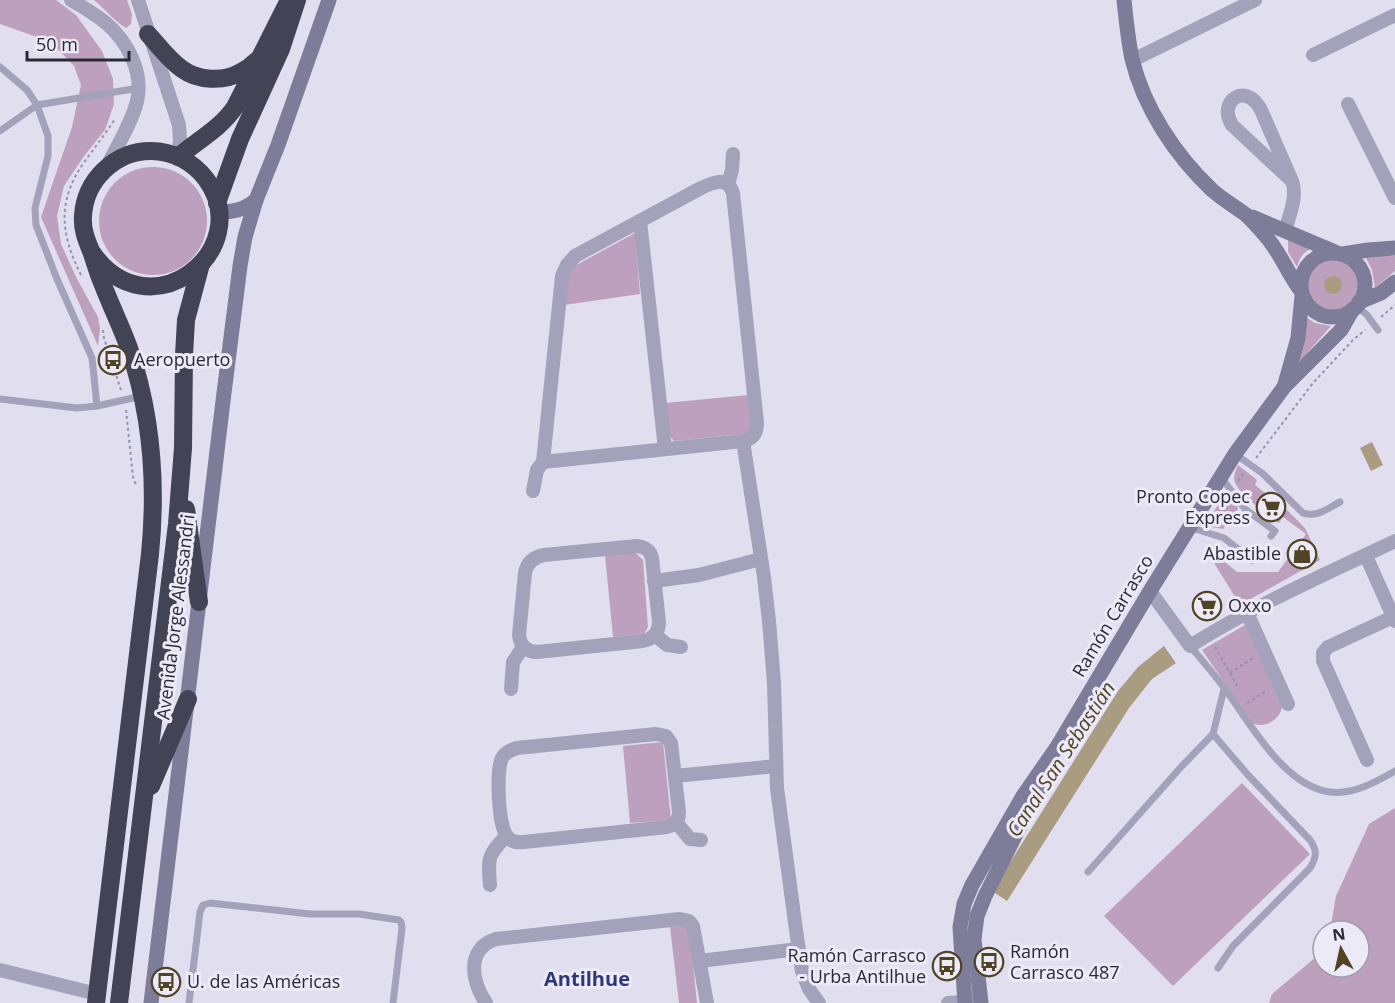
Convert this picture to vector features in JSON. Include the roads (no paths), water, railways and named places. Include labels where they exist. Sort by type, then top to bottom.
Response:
[{"type":"highway","points":[[178,157],[226,119],[235,107],[289,0]]},
{"type":"highway","name":"Avenida Jorge Alessandri","points":[[91,251],[105,269],[125,282],[137,285],[172,283],[193,272],[201,264],[210,253],[215,240],[219,226],[218,208],[240,139],[281,49],[297,0]]},
{"type":"highway","points":[[148,34],[182,70],[196,77],[210,79],[231,77],[240,73],[260,57]]},
{"type":"highway","points":[[105,168],[124,156],[135,153],[157,151],[178,157],[197,169],[205,178],[218,208]]},
{"type":"highway","name":"Avenida Jorge Alessandri","points":[[97,999],[153,525],[151,445],[133,398],[129,348],[103,287],[84,229],[84,207],[92,186],[105,168]]},
{"type":"highway","name":"Avenida Jorge Alessandri","points":[[119,1003],[177,524],[184,418],[186,320],[201,264]]},
{"type":"highway","points":[[181,479],[199,602]]},
{"type":"highway","points":[[142,807],[188,699]]},
{"type":"street","points":[[71,0],[104,21],[120,38],[132,58],[137,74],[139,88],[135,110],[105,168]]},
{"type":"street","points":[[138,0],[179,125],[178,157]]},
{"type":"street","name":"Avenida Jorge Alessandri","points":[[151,1003],[245,237],[256,200],[278,146],[329,0]]},
{"type":"street","points":[[1124,0],[1133,60],[1151,108],[1173,144],[1192,168],[1212,190],[1244,213],[1266,236],[1282,258],[1305,302],[1315,312],[1328,317],[1341,316],[1381,293],[1395,282]]},
{"type":"street","points":[[1133,60],[1255,0]]},
{"type":"street","points":[[1312,55],[1395,15]]},
{"type":"street","points":[[1282,258],[1293,196],[1292,181],[1258,103],[1244,95],[1236,98],[1229,104],[1227,111],[1232,125],[1292,181]]},
{"type":"street","points":[[1348,104],[1395,198]]},
{"type":"street","points":[[543,462],[743,441],[750,439],[756,432],[757,423],[733,194],[728,184],[733,154]]},
{"type":"street","points":[[533,491],[537,471],[543,462],[564,270],[570,260],[709,184],[721,182],[728,184]]},
{"type":"street","points":[[218,208],[234,212],[256,200]]},
{"type":"street","points":[[1244,213],[1354,261],[1364,277],[1364,290],[1357,306]]},
{"type":"street","points":[[640,221],[665,449]]},
{"type":"street","points":[[1301,294],[1301,277],[1311,260],[1324,254],[1395,248]]},
{"type":"street","name":"Ramón Carrasco","points":[[1284,387],[1298,338],[1301,294]]},
{"type":"street","name":"Ramón Carrasco","points":[[976,1002],[960,927],[964,904],[972,885],[1023,796],[1057,747],[1235,454],[1284,387],[1341,330],[1357,306]]},
{"type":"street","points":[[743,441],[772,651],[780,818],[802,971],[819,1003]]},
{"type":"street","points":[[1150,591],[1190,646],[1248,613],[1395,542]]},
{"type":"street","points":[[642,546],[651,555],[654,581],[659,622],[657,631],[651,638],[643,641],[537,652],[532,652],[521,644],[519,635],[525,573],[528,564],[534,558],[544,555],[642,546]]},
{"type":"street","points":[[1366,556],[1394,618],[1328,647],[1323,653],[1323,661],[1367,760]]},
{"type":"street","points":[[654,581],[699,575],[761,560]]},
{"type":"street","points":[[1248,613],[1288,704]]},
{"type":"street","points":[[655,635],[667,645],[681,647]]},
{"type":"street","points":[[510,689],[513,662],[524,647]]},
{"type":"street","points":[[659,734],[666,736],[671,742],[675,776],[678,819],[667,827],[524,842],[514,842],[506,836],[500,803],[499,774],[501,760],[511,749],[659,734]]},
{"type":"street","points":[[675,776],[776,766]]},
{"type":"street","points":[[676,822],[690,839],[701,840]]},
{"type":"street","points":[[490,885],[489,857],[506,836]]},
{"type":"street","points":[[486,1003],[477,985],[475,960],[483,945],[496,939],[685,919],[693,926],[707,1003]]},
{"type":"street","points":[[700,961],[798,949]]},
{"type":"street","points":[[0,970],[97,999]]},
{"type":"street","points":[[948,1003],[976,1002]]},
{"type":"lane","points":[[0,67],[27,90],[37,105],[48,136],[48,156],[34,208],[36,225],[92,358],[97,406]]},
{"type":"lane","points":[[0,131],[37,105],[139,88]]},
{"type":"lane","points":[[1357,306],[1376,327]]},
{"type":"lane","points":[[0,399],[77,408],[133,398]]},
{"type":"lane","points":[[1235,454],[1262,473],[1303,513],[1316,514],[1340,502]]},
{"type":"lane","points":[[1221,477],[1245,509],[1275,531],[1271,536]]},
{"type":"lane","points":[[1189,527],[1224,538],[1252,560],[1259,551]]},
{"type":"lane","points":[[1190,646],[1275,757],[1300,779],[1316,788],[1331,792],[1346,792],[1361,788],[1395,771]]},
{"type":"lane","points":[[1088,872],[1213,734],[1224,688]]},
{"type":"lane","points":[[1213,734],[1248,775],[1310,840],[1316,853],[1310,868],[1233,946],[1218,968]]},
{"type":"lane","points":[[189,1003],[200,912],[203,905],[207,903],[310,914],[359,914],[399,920],[402,928],[393,1003]]},
{"type":"place","name":"Aeropuerto","points":[[113,360]]},
{"type":"place","name":"Pronto Copec Express","points":[[1271,507]]},
{"type":"place","name":"Abastible","points":[[1302,554]]},
{"type":"place","name":"Oxxo","points":[[1207,606]]},
{"type":"place","name":"Ramón Carrasco 487","points":[[989,962]]},
{"type":"place","name":"Ramón Carrasco - Urba Antilhue","points":[[947,966]]},
{"type":"place","name":"U. de las Américas","points":[[166,982]]},
{"type":"district","name":"Antilhue","points":[[587,979]]},
{"type":"water label","name":"Canal San Sebastián","points":[[1061,759]]}]
